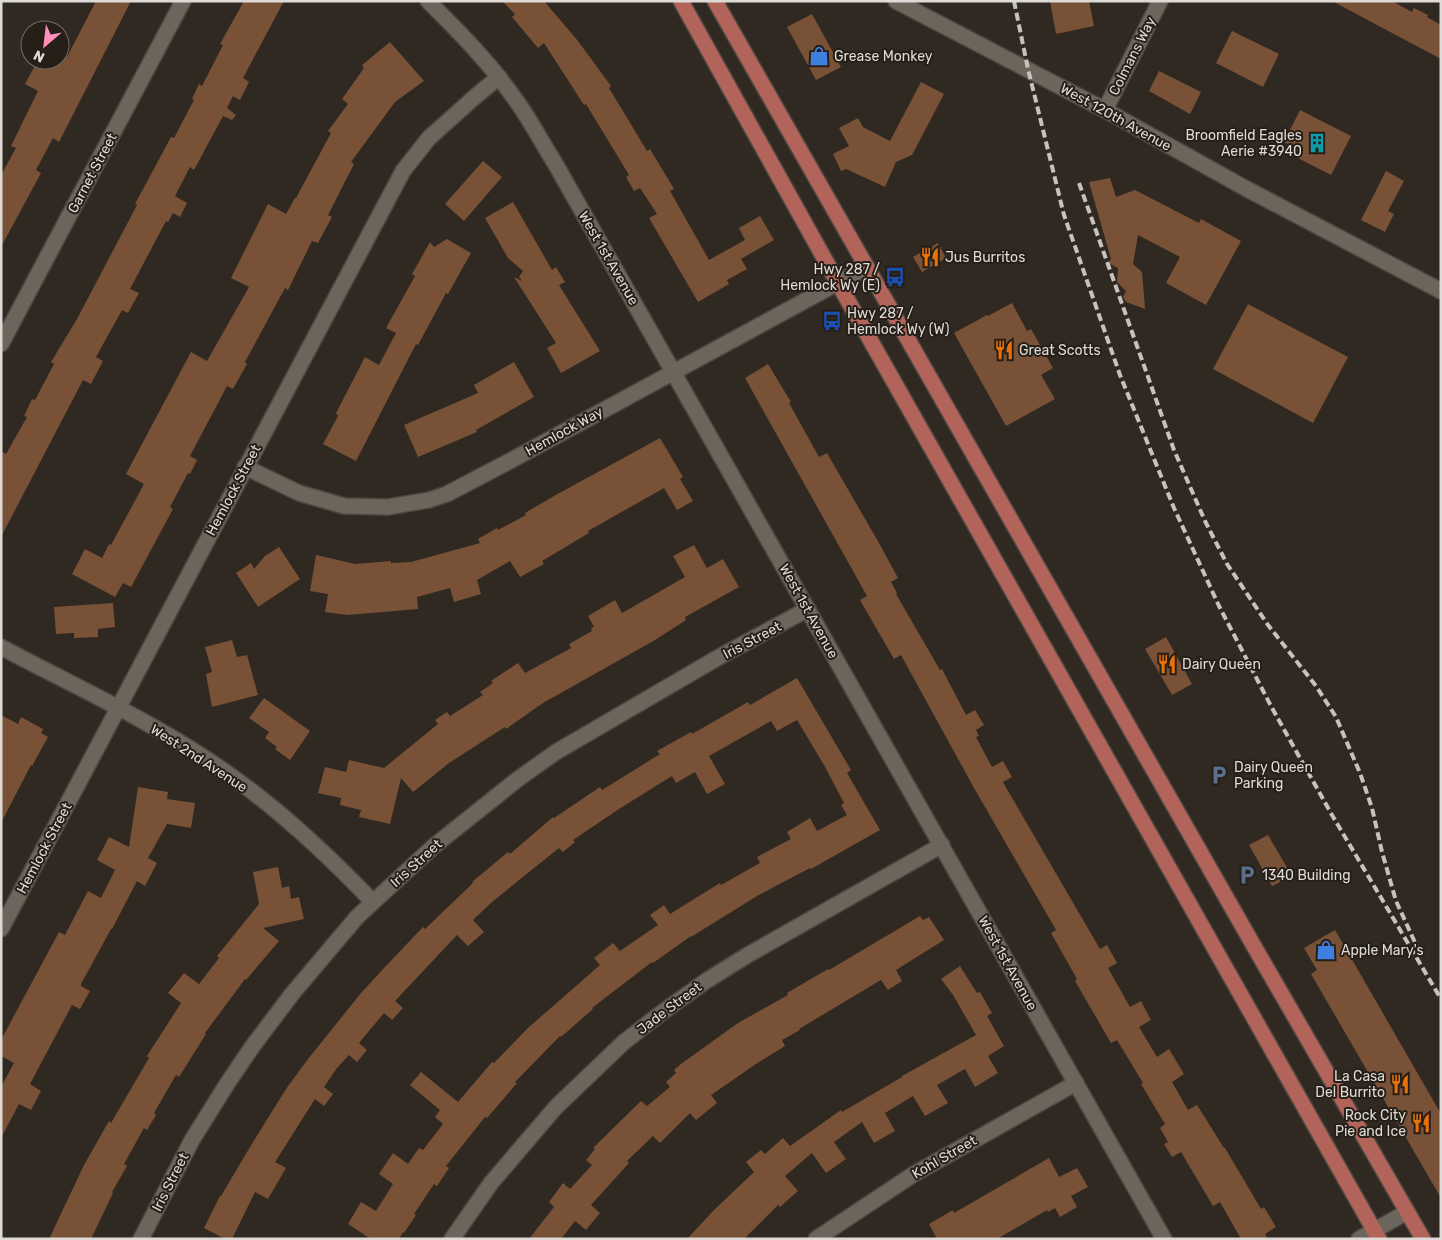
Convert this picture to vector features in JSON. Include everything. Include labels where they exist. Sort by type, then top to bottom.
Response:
[{"type":"main road","points":[[681,1],[838,283],[1377,1234]]},
{"type":"main road","points":[[715,1],[1423,1239]]},
{"type":"street","name":"Garnet Street","points":[[1,344],[182,1]]},
{"type":"street","name":"West 1st Avenue","points":[[428,1],[472,45],[499,77],[516,100],[556,164],[1164,1239]]},
{"type":"street","name":"West 120th Avenue","points":[[896,1],[1105,110],[1245,188],[1441,291]]},
{"type":"street","name":"Colmans Way","points":[[1105,110],[1160,1]]},
{"type":"street","name":"Hemlock Street","points":[[1,929],[403,171],[429,138],[499,77]]},
{"type":"street","name":"Hemlock Way","points":[[245,467],[299,494],[344,506],[388,507],[429,500],[447,494],[499,467],[867,267]]},
{"type":"street","name":"Iris Street","points":[[141,1239],[192,1140],[252,1047],[292,994],[357,917],[434,846],[556,752],[719,657],[808,609]]},
{"type":"street","name":"West 2nd Avenue","points":[[1,647],[167,734],[228,774],[282,816],[345,873],[373,902]]},
{"type":"street","name":"Jade Street","points":[[452,1239],[491,1183],[556,1107],[624,1042],[706,981],[746,956],[942,845]]},
{"type":"street","name":"Kohl Street","points":[[816,1239],[914,1174],[1076,1083]]},
{"type":"street","points":[[1359,1239],[1377,1234],[1407,1212]]},
{"type":"building","points":[[96,1],[131,1],[59,142],[53,138],[36,170],[41,173],[1,247],[1,175],[16,148],[11,146],[38,91],[25,84],[33,70],[70,70],[70,51]]},
{"type":"building","points":[[244,1],[284,1],[243,78],[249,82],[240,100],[233,96],[227,108],[236,115],[232,120],[223,116],[194,170],[190,167],[175,196],[187,203],[180,217],[173,213],[168,222],[166,221],[130,289],[139,293],[128,313],[122,310],[96,357],[103,361],[91,384],[83,380],[1,537],[1,451],[6,454],[27,417],[24,416],[32,399],[35,400],[54,364],[51,362],[77,319],[171,137],[174,138],[194,100],[192,99],[199,84],[202,86],[223,45],[220,44]]},
{"type":"building","points":[[502,1],[544,1],[578,41],[611,86],[609,88],[647,151],[650,149],[674,189],[670,191],[709,260],[745,240],[739,228],[760,216],[774,240],[741,259],[747,269],[727,280],[729,284],[698,302],[649,218],[657,214],[640,188],[634,191],[626,177],[629,175],[586,104],[584,105],[544,43],[538,48],[512,17],[515,14]]},
{"type":"building","points":[[1050,1],[1089,1],[1094,26],[1056,34]]},
{"type":"building","points":[[1332,1],[1392,1],[1412,12],[1414,8],[1428,15],[1427,17],[1441,25],[1441,59]]},
{"type":"building","points":[[812,14],[841,67],[816,80],[787,27]]},
{"type":"building","points":[[1232,31],[1279,54],[1263,87],[1216,63]]},
{"type":"building","points":[[390,42],[424,81],[395,102],[351,162],[354,164],[328,215],[332,217],[318,243],[312,241],[288,290],[285,288],[245,362],[247,364],[233,389],[227,386],[190,456],[197,460],[170,507],[173,509],[131,587],[123,583],[115,597],[72,574],[85,549],[102,558],[109,544],[111,545],[144,484],[126,474],[191,352],[207,361],[249,287],[231,278],[268,204],[286,214],[331,133],[328,131],[348,104],[342,99],[364,68],[362,65]]},
{"type":"building","points":[[1159,71],[1201,92],[1190,114],[1149,91]]},
{"type":"building","points":[[921,82],[944,94],[912,155],[896,162],[885,187],[846,169],[841,171],[833,154],[849,146],[839,128],[858,118],[863,127],[890,141]]},
{"type":"building","name":"Broomfield Eagles Aerie #3940","points":[[1300,110],[1351,136],[1331,175],[1286,152],[1290,145],[1284,142]]},
{"type":"building","points":[[483,161],[502,177],[464,221],[445,204]]},
{"type":"building","points":[[1386,171],[1404,181],[1388,211],[1394,214],[1385,232],[1361,220]]},
{"type":"building","points":[[1110,178],[1116,197],[1135,190],[1199,223],[1201,219],[1241,241],[1206,305],[1166,283],[1180,257],[1138,235],[1133,264],[1142,272],[1145,309],[1126,302],[1123,297],[1126,291],[1117,282],[1118,268],[1108,263],[1111,259],[1089,182]]},
{"type":"building","points":[[513,202],[552,270],[556,267],[565,282],[559,285],[600,351],[561,373],[547,348],[556,343],[514,277],[522,281],[519,277],[523,271],[508,258],[485,218]]},
{"type":"building","points":[[447,239],[471,253],[448,294],[446,293],[418,345],[416,344],[356,461],[323,444],[338,416],[336,413],[365,357],[379,365],[396,333],[386,328],[415,276],[412,274],[430,242],[434,247]]},
{"type":"building","name":"Jus Burritos","points":[[938,243],[946,258],[922,272],[913,257]]},
{"type":"building","name":"Great Scotts","points":[[1012,303],[1027,331],[1031,329],[1053,368],[1041,375],[1055,399],[1006,426],[954,333]]},
{"type":"building","points":[[1248,304],[1348,357],[1313,423],[1213,369]]},
{"type":"building","points":[[514,362],[534,397],[476,430],[477,432],[418,457],[404,425],[478,393],[474,385]]},
{"type":"building","points":[[768,364],[791,402],[789,403],[819,457],[827,453],[879,543],[898,578],[891,582],[896,594],[940,670],[942,669],[966,715],[975,710],[984,725],[976,730],[979,736],[976,737],[992,767],[1003,761],[1012,777],[1003,782],[1004,784],[1100,949],[1107,945],[1117,963],[1108,968],[1130,1007],[1141,1001],[1151,1020],[1139,1027],[1157,1057],[1169,1049],[1184,1074],[1172,1082],[1188,1110],[1197,1105],[1261,1209],[1264,1207],[1276,1227],[1265,1234],[1268,1239],[1241,1239],[1220,1202],[1213,1206],[1181,1152],[1172,1157],[1164,1144],[1168,1142],[1160,1128],[1165,1124],[1141,1084],[1143,1083],[1117,1040],[1111,1043],[1075,981],[1077,979],[1051,933],[1056,930],[974,788],[901,655],[894,659],[860,600],[867,596],[745,378]]},
{"type":"building","points":[[660,438],[683,477],[680,479],[693,501],[677,510],[664,488],[588,531],[589,533],[542,561],[544,564],[520,577],[510,561],[477,580],[481,594],[454,602],[450,588],[417,597],[418,609],[347,615],[325,612],[328,594],[310,591],[316,555],[355,564],[391,561],[391,563],[411,562],[480,543],[478,539],[526,515],[525,513],[554,496]]},
{"type":"building","points":[[694,545],[707,568],[723,559],[739,587],[685,617],[686,620],[655,640],[543,703],[506,729],[505,727],[449,763],[413,792],[401,778],[390,824],[359,817],[361,810],[340,805],[341,798],[318,793],[325,767],[346,772],[349,760],[384,768],[438,724],[435,720],[447,712],[450,716],[483,695],[480,692],[493,683],[491,681],[518,663],[525,673],[571,648],[569,644],[592,631],[591,628],[594,627],[588,616],[615,600],[622,613],[685,577],[673,556]]},
{"type":"building","points":[[279,547],[300,579],[258,607],[236,573],[251,563],[254,569],[265,556]]},
{"type":"building","points":[[113,603],[115,627],[98,629],[98,637],[74,638],[74,633],[56,634],[54,607]]},
{"type":"building","name":"Dairy Queen","points":[[1166,637],[1192,684],[1172,695],[1145,649]]},
{"type":"building","points":[[232,640],[237,657],[247,655],[258,695],[212,707],[206,674],[212,672],[205,647]]},
{"type":"building","points":[[797,678],[851,770],[847,773],[880,830],[811,869],[757,896],[691,936],[652,962],[592,1008],[560,1036],[515,1082],[517,1083],[487,1118],[485,1117],[446,1166],[449,1168],[437,1186],[434,1184],[399,1239],[371,1239],[348,1224],[361,1202],[376,1211],[393,1184],[379,1174],[393,1153],[408,1164],[419,1148],[423,1150],[443,1124],[435,1117],[440,1110],[410,1085],[421,1072],[458,1102],[492,1062],[494,1063],[528,1028],[600,965],[594,958],[613,943],[620,951],[658,925],[650,915],[664,905],[670,914],[720,883],[721,885],[760,863],[757,857],[791,839],[787,832],[810,818],[817,831],[847,815],[841,805],[844,803],[824,765],[797,720],[777,731],[771,721],[709,756],[725,784],[707,794],[695,772],[676,783],[672,776],[573,840],[575,842],[563,852],[559,848],[492,902],[473,920],[484,932],[468,946],[457,935],[395,1001],[403,1008],[392,1020],[384,1013],[359,1043],[367,1050],[357,1062],[349,1055],[337,1068],[324,1087],[333,1094],[324,1106],[315,1099],[275,1162],[286,1168],[268,1199],[255,1192],[232,1239],[225,1239],[204,1228],[220,1196],[286,1089],[361,993],[423,927],[425,929],[472,882],[508,852],[510,854],[553,817],[600,787],[602,790],[660,754],[657,751],[691,732],[692,734],[748,702],[750,705]]},
{"type":"building","points":[[264,698],[310,731],[290,760],[275,749],[277,747],[265,738],[269,732],[249,718]]},
{"type":"building","points":[[1,715],[18,724],[21,717],[43,729],[41,733],[48,737],[1,823]]},
{"type":"building","points":[[138,787],[168,792],[167,799],[195,803],[191,828],[167,824],[148,858],[157,863],[145,886],[137,881],[81,984],[81,986],[90,991],[80,1009],[72,1005],[30,1084],[41,1091],[31,1110],[19,1104],[1,1138],[1,1087],[14,1063],[1,1056],[1,1040],[59,932],[65,935],[88,891],[101,898],[115,870],[97,860],[109,837],[129,847]]},
{"type":"building","points":[[1268,835],[1292,876],[1272,886],[1249,845]]},
{"type":"building","points":[[278,867],[282,888],[289,886],[291,899],[299,897],[304,919],[263,928],[279,941],[245,979],[205,1033],[179,1077],[176,1075],[154,1113],[156,1115],[147,1130],[144,1128],[124,1164],[127,1166],[112,1192],[91,1239],[49,1239],[84,1165],[149,1058],[147,1056],[181,1003],[168,993],[184,973],[199,984],[219,958],[217,956],[259,904],[253,872]]},
{"type":"building","points":[[920,916],[923,920],[929,917],[944,940],[896,970],[902,981],[888,990],[881,980],[799,1029],[782,1040],[785,1046],[711,1095],[717,1103],[696,1120],[690,1113],[660,1143],[653,1136],[627,1161],[629,1163],[591,1205],[600,1213],[586,1230],[575,1221],[561,1239],[529,1239],[554,1207],[549,1202],[563,1183],[570,1189],[592,1165],[586,1160],[595,1149],[593,1148],[641,1101],[647,1106],[670,1087],[666,1082],[676,1073],[674,1070],[681,1064],[738,1023]]},
{"type":"building","points":[[1335,930],[1441,1114],[1441,1198],[1311,974],[1317,970],[1304,948]]},
{"type":"building","points":[[960,966],[977,993],[980,992],[992,1013],[987,1016],[1004,1046],[988,1056],[998,1073],[975,1087],[965,1069],[937,1085],[948,1103],[925,1116],[913,1096],[885,1113],[895,1131],[874,1143],[862,1122],[834,1142],[846,1159],[826,1173],[812,1153],[785,1176],[798,1191],[780,1207],[778,1205],[744,1239],[687,1239],[754,1172],[746,1162],[761,1150],[765,1154],[783,1138],[790,1146],[841,1110],[842,1112],[976,1035],[953,995],[941,979]]},
{"type":"building","points":[[1049,1158],[1059,1177],[1077,1168],[1088,1187],[1071,1196],[1077,1207],[1060,1217],[1055,1208],[1048,1212],[1047,1210],[997,1239],[937,1239],[929,1224],[953,1210],[954,1213]]},
{"type":"railway","points":[[1014,1],[1028,69],[1064,215],[1120,375],[1174,508],[1219,606],[1272,708],[1332,815],[1441,999]]},
{"type":"railway","points":[[1079,183],[1174,450],[1205,521],[1227,564],[1268,625],[1316,686],[1336,717],[1360,773],[1372,808],[1396,901],[1418,949]]},
{"type":"place","name":"Grease Monkey","points":[[819,56]]},
{"type":"place","name":"Broomfield Eagles Aerie #3940","points":[[1317,143]]},
{"type":"place","name":"Jus Burritos","points":[[930,257]]},
{"type":"place","name":"Hwy 287 / Hemlock Wy (E)","points":[[895,277]]},
{"type":"place","name":"Hwy 287 / Hemlock Wy (W)","points":[[832,321]]},
{"type":"place","name":"Great Scotts","points":[[1004,350]]},
{"type":"place","name":"Dairy Queen","points":[[1167,664]]},
{"type":"place","name":"Dairy Queen Parking","points":[[1219,775]]},
{"type":"place","name":"1340 Building","points":[[1247,875]]},
{"type":"place","name":"Apple Mary's","points":[[1326,950]]},
{"type":"place","name":"La Casa Del Burrito","points":[[1400,1084]]},
{"type":"place","name":"Rock City Pie and Ice","points":[[1421,1123]]}]
